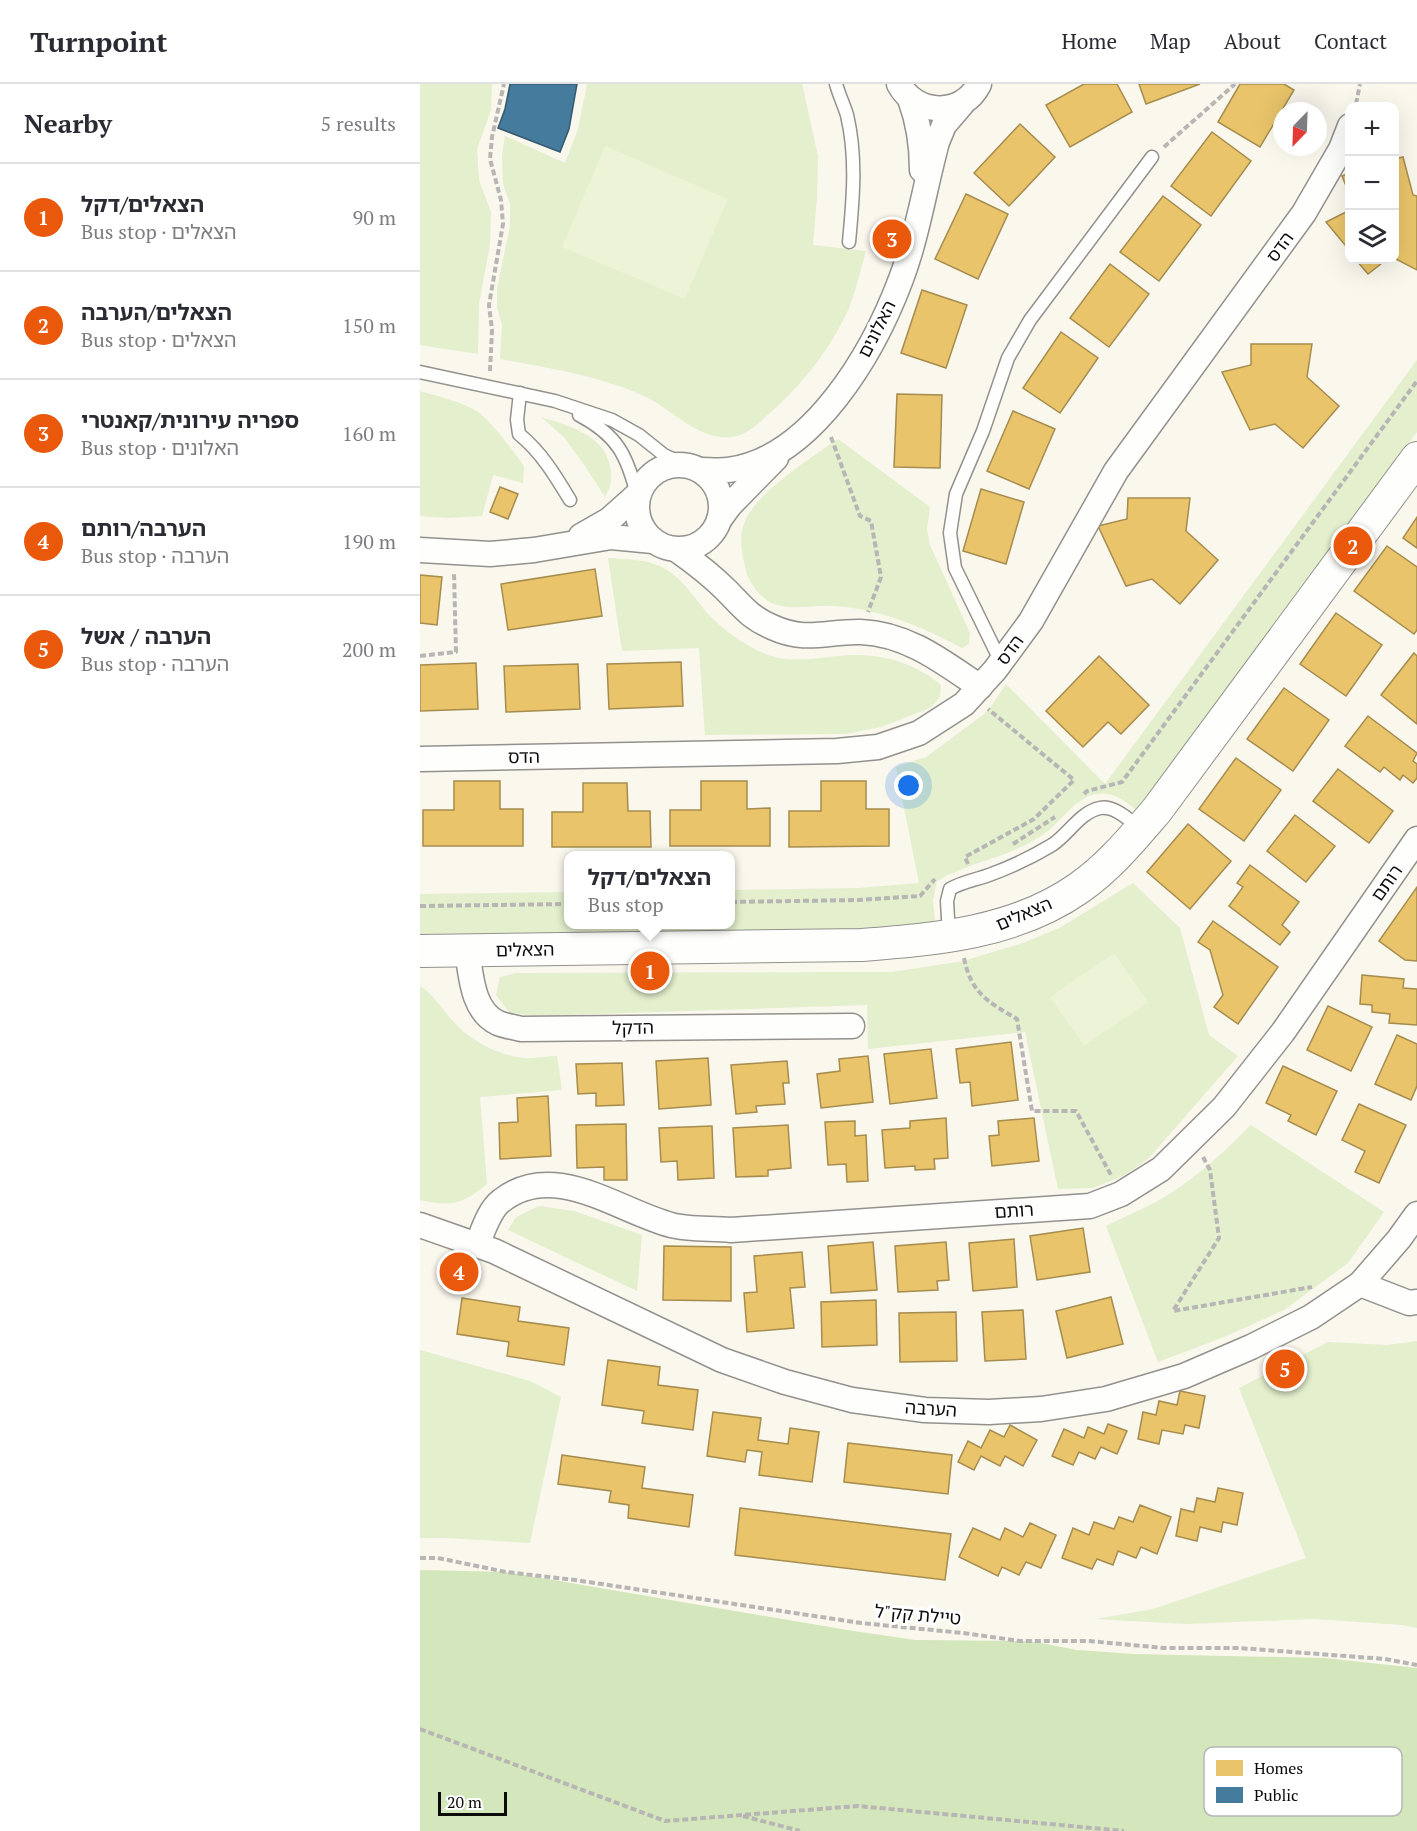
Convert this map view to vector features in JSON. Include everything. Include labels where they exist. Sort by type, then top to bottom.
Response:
[{"type":"street","points":[[901,89],[931,109],[947,109],[977,91]]},
{"type":"street","name":"האלונים","points":[[901,89],[918,122],[922,145],[922,196]]},
{"type":"street","name":"האלונים","points":[[716,526],[730,505],[823,414],[843,390],[866,352],[902,278],[922,196],[944,125],[977,91]]},
{"type":"street","name":"הדס","points":[[420,759],[837,751],[878,747],[919,733],[964,704],[1001,662],[1031,621],[1116,471],[1304,213],[1345,139]]},
{"type":"street","name":"האלונים","points":[[694,468],[728,470],[751,464],[794,440]]},
{"type":"street","name":"הצאלים","points":[[420,951],[861,945],[982,931],[1040,911],[1080,888],[1119,854],[1157,810],[1417,458]]},
{"type":"street","points":[[566,544],[609,520],[637,495],[643,483],[657,471],[675,465],[694,468],[711,480],[722,506],[716,526],[719,577],[727,590]]},
{"type":"street","points":[[637,495],[638,520],[644,532],[653,541],[677,550],[695,562],[727,590],[745,611],[771,627],[800,636],[860,632],[885,635],[910,643],[935,657],[976,692]]},
{"type":"street","points":[[677,550],[702,543],[716,526]]},
{"type":"street","points":[[420,550],[501,553],[611,537],[653,541]]},
{"type":"street","name":"רותם","points":[[477,1245],[487,1221],[500,1202],[527,1188],[557,1184],[584,1191],[673,1226],[731,1230],[1089,1206],[1121,1194],[1161,1169],[1224,1107],[1283,1032],[1417,839]]},
{"type":"street","name":"הדקל","points":[[467,950],[472,986],[481,1010],[497,1023],[521,1029],[852,1026]]},
{"type":"street","name":"הערבה","points":[[420,1225],[494,1251],[722,1360],[785,1382],[852,1400],[925,1410],[989,1412],[1041,1409],[1106,1399],[1184,1376],[1251,1347],[1311,1317],[1360,1284],[1399,1239],[1417,1214]]},
{"type":"street","points":[[1360,1284],[1409,1303],[1417,1302]]},
{"type":"lane","points":[[837,84],[847,115],[852,146],[854,188],[849,242]]},
{"type":"lane","points":[[1001,662],[955,568],[950,533],[957,494],[983,431],[1008,358],[1030,320],[1152,157]]},
{"type":"lane","points":[[420,372],[555,401],[612,420],[639,435],[664,455],[694,468]]},
{"type":"lane","points":[[520,393],[517,420],[519,434],[534,446],[551,468],[570,500]]},
{"type":"lane","points":[[555,401],[592,422],[618,445],[630,468],[637,495]]},
{"type":"lane","points":[[955,935],[947,901],[950,890],[961,883],[1022,862],[1056,842],[1082,818],[1097,808],[1109,807],[1141,829]]},
{"type":"path","points":[[488,387],[492,349],[489,305],[503,224],[501,200],[490,159],[492,137],[504,84]]},
{"type":"path","points":[[1152,157],[1235,84]]},
{"type":"path","points":[[1357,102],[1360,84]]},
{"type":"path","points":[[1080,797],[1087,791],[1122,783],[1417,381]]},
{"type":"path","points":[[823,414],[860,516],[871,521],[881,577],[860,632]]},
{"type":"path","points":[[420,656],[456,652],[454,552]]},
{"type":"path","points":[[968,864],[965,857],[1034,819],[1074,780],[976,692]]},
{"type":"path","points":[[1003,849],[1059,815]]},
{"type":"path","points":[[961,867],[976,861]]},
{"type":"path","points":[[735,902],[858,900],[920,896],[939,876]]},
{"type":"path","points":[[420,906],[564,904]]},
{"type":"path","points":[[955,935],[968,976],[984,999],[1017,1019],[1032,1111],[1076,1111],[1121,1194]]},
{"type":"path","points":[[1192,1138],[1210,1170],[1219,1238],[1173,1311],[1320,1286]]},
{"type":"path","name":"טיילת קק\"ל","points":[[420,1558],[438,1558],[506,1572],[575,1580],[861,1623],[1020,1641],[1089,1641],[1164,1648],[1239,1648],[1385,1659],[1417,1665]]},
{"type":"path","points":[[420,1729],[665,1821],[858,1806],[1124,1831]]},
{"type":"path","points":[[740,1815],[800,1831]]},
{"type":"green space","points":[[420,84],[492,84],[491,110],[477,149],[479,180],[491,212],[490,244],[479,304],[478,354],[420,345]]},
{"type":"green space","points":[[587,84],[802,84],[818,156],[813,245],[866,251],[849,308],[825,351],[805,378],[782,402],[743,434],[720,437],[708,434],[697,430],[646,397],[612,383],[575,373],[500,359],[502,325],[497,308],[497,288],[510,226],[510,204],[503,184],[502,156],[505,136],[565,163],[578,129]]},
{"type":"green space","points":[[605,146],[728,199],[685,299],[562,247]]},
{"type":"green space","points":[[1417,360],[1417,432],[1137,810],[1113,795],[1102,793],[1088,796],[1035,840],[937,881],[933,900],[935,923],[860,930],[420,936],[420,894],[564,892],[564,929],[735,929],[735,890],[858,888],[919,883],[896,767],[926,757],[988,711],[1006,684],[1105,784]]},
{"type":"green space","points":[[420,391],[458,402],[478,412],[509,445],[524,466],[523,483],[493,475],[482,516],[448,518],[420,516]]},
{"type":"green space","points":[[541,417],[573,428],[600,446],[606,455],[611,474],[610,486],[605,497],[564,437]]},
{"type":"green space","points":[[838,439],[930,507],[927,529],[930,545],[970,633],[969,644],[962,648],[916,626],[867,610],[832,606],[777,605],[763,597],[752,583],[747,574],[741,543],[742,530],[750,512],[785,477]]},
{"type":"green space","points":[[608,558],[643,561],[672,573],[723,628],[762,653],[788,659],[866,655],[893,660],[918,670],[941,685],[940,697],[930,708],[881,727],[846,734],[705,735],[699,648],[622,651]]},
{"type":"green space","points":[[1133,883],[1180,928],[1209,1035],[1238,1056],[1148,1159],[1125,1175],[1093,1188],[1058,1189],[1025,1032],[868,1049],[867,1005],[532,1016],[509,1012],[496,995],[500,977],[516,973],[892,972],[963,961],[1023,943],[1059,928]]},
{"type":"green space","points":[[1114,953],[1148,1002],[1084,1046],[1050,997]]},
{"type":"green space","points":[[420,986],[433,997],[459,1027],[485,1046],[515,1057],[557,1056],[562,1090],[480,1097],[487,1184],[471,1196],[456,1202],[440,1203],[420,1200]]},
{"type":"green space","points":[[1251,1125],[1384,1212],[1348,1263],[1284,1310],[1224,1337],[1158,1362],[1106,1226],[1156,1202],[1175,1190],[1210,1163]]},
{"type":"green space","points":[[539,1206],[574,1211],[642,1235],[637,1291],[508,1230],[516,1217]]},
{"type":"green space","points":[[1417,1341],[1417,1628],[1313,1619],[1186,1624],[1096,1619],[1153,1609],[1306,1558],[1239,1388],[1328,1342],[1387,1345]]},
{"type":"green space","points":[[420,1350],[530,1381],[561,1397],[530,1543],[420,1538]]},
{"type":"green space","points":[[420,1570],[506,1572],[915,1640],[1030,1641],[1077,1650],[1134,1654],[1325,1658],[1417,1668],[1417,1831],[420,1831]]},
{"type":"building: Homes","points":[[1084,84],[1117,84],[1132,112],[1070,147],[1046,105]]},
{"type":"building: Homes","points":[[1139,84],[1200,84],[1146,104]]},
{"type":"building: Homes","points":[[1240,84],[1284,84],[1294,90],[1287,102],[1273,102],[1273,125],[1260,147],[1218,122]]},
{"type":"building: Homes","points":[[1020,124],[1055,157],[1009,206],[974,173]]},
{"type":"building: Homes","points":[[1212,132],[1251,161],[1211,216],[1171,186]]},
{"type":"building: Homes","points":[[1403,157],[1413,195],[1417,196],[1417,270],[1399,261],[1399,158]]},
{"type":"building: Homes","points":[[966,194],[1008,214],[978,279],[935,259]]},
{"type":"building: Homes","points":[[1163,196],[1201,225],[1159,281],[1120,252]]},
{"type":"building: Homes","points":[[1345,212],[1345,245],[1326,222]]},
{"type":"building: Homes","points":[[1110,264],[1149,294],[1109,347],[1070,318]]},
{"type":"building: Homes","points":[[1359,264],[1381,264],[1368,274]]},
{"type":"building: Homes","points":[[922,290],[967,305],[946,368],[901,353]]},
{"type":"building: Homes","points":[[1061,332],[1098,358],[1060,413],[1023,388]]},
{"type":"building: Homes","points":[[1251,344],[1312,344],[1307,377],[1339,406],[1303,448],[1275,424],[1250,430],[1222,372],[1251,365]]},
{"type":"building: Homes","points":[[897,394],[942,395],[940,468],[894,467]]},
{"type":"building: Homes","points":[[1013,411],[1055,429],[1029,489],[987,471]]},
{"type":"building: Homes","points":[[500,487],[518,494],[508,519],[490,512]]},
{"type":"building: Homes","points":[[981,489],[1024,502],[1006,564],[963,551]]},
{"type":"building: Homes","points":[[1128,498],[1190,498],[1186,531],[1218,560],[1180,604],[1152,579],[1126,586],[1098,526],[1127,519]]},
{"type":"building: Homes","points":[[1417,517],[1417,548],[1403,538]]},
{"type":"building: Homes","points":[[1387,546],[1417,567],[1417,630],[1414,634],[1354,591]]},
{"type":"building: Homes","points":[[595,569],[602,616],[508,630],[501,584]]},
{"type":"building: Homes","points":[[420,575],[442,577],[437,625],[420,623]]},
{"type":"building: Homes","points":[[1336,613],[1382,645],[1346,696],[1300,664]]},
{"type":"building: Homes","points":[[1414,653],[1417,656],[1417,724],[1381,695]]},
{"type":"building: Homes","points":[[1099,656],[1149,705],[1121,734],[1108,722],[1083,747],[1046,711]]},
{"type":"building: Homes","points":[[681,662],[683,706],[609,709],[607,664]]},
{"type":"building: Homes","points":[[476,663],[478,709],[420,711],[420,665]]},
{"type":"building: Homes","points":[[578,664],[580,709],[506,712],[504,666]]},
{"type":"building: Homes","points":[[1284,688],[1329,720],[1293,771],[1247,739]]},
{"type":"building: Homes","points":[[1368,716],[1417,753],[1413,761],[1417,764],[1417,778],[1413,783],[1403,775],[1400,780],[1384,767],[1380,772],[1345,746]]},
{"type":"building: Homes","points":[[1236,758],[1281,790],[1244,841],[1199,809]]},
{"type":"building: Homes","points":[[1338,769],[1393,811],[1369,843],[1313,801]]},
{"type":"building: Homes","points":[[454,781],[500,781],[500,809],[523,809],[523,846],[423,846],[423,810],[454,810]]},
{"type":"building: Homes","points":[[701,781],[747,781],[747,809],[770,808],[770,846],[670,846],[670,810],[701,810]]},
{"type":"building: Homes","points":[[821,781],[866,781],[866,809],[889,809],[889,846],[789,847],[789,811],[821,811]]},
{"type":"building: Homes","points":[[583,783],[627,783],[628,811],[650,811],[651,847],[552,847],[552,812],[583,812]]},
{"type":"building: Homes","points":[[1295,815],[1335,846],[1306,882],[1267,851]]},
{"type":"building: Homes","points":[[1188,824],[1231,861],[1190,909],[1147,872]]},
{"type":"building: Homes","points":[[1250,865],[1299,902],[1282,925],[1290,932],[1280,945],[1229,906],[1243,887],[1237,883]]},
{"type":"building: Homes","points":[[1417,887],[1417,961],[1405,960],[1379,941]]},
{"type":"building: Homes","points":[[1213,921],[1278,967],[1238,1024],[1214,1007],[1223,995],[1210,950],[1198,942]]},
{"type":"building: Homes","points":[[1362,975],[1404,979],[1403,988],[1417,989],[1417,1025],[1389,1023],[1390,1014],[1372,1012],[1372,1005],[1360,1004]]},
{"type":"building: Homes","points":[[1328,1006],[1372,1027],[1351,1071],[1307,1050]]},
{"type":"building: Homes","points":[[1397,1035],[1417,1044],[1417,1086],[1411,1100],[1375,1084]]},
{"type":"building: Homes","points":[[1011,1042],[1018,1100],[972,1106],[970,1082],[960,1083],[956,1049]]},
{"type":"building: Homes","points":[[931,1049],[937,1098],[890,1104],[884,1054]]},
{"type":"building: Homes","points":[[868,1056],[873,1102],[821,1108],[817,1074],[840,1071],[839,1059]]},
{"type":"building: Homes","points":[[708,1058],[711,1105],[659,1109],[656,1061]]},
{"type":"building: Homes","points":[[787,1061],[789,1083],[783,1083],[785,1104],[756,1106],[757,1112],[736,1114],[731,1065]]},
{"type":"building: Homes","points":[[622,1063],[624,1105],[596,1106],[596,1093],[578,1094],[576,1064]]},
{"type":"building: Homes","points":[[1283,1066],[1337,1091],[1316,1135],[1288,1121],[1291,1115],[1266,1103]]},
{"type":"building: Homes","points":[[548,1096],[551,1156],[500,1159],[499,1123],[518,1122],[517,1098]]},
{"type":"building: Homes","points":[[1359,1104],[1406,1125],[1379,1183],[1355,1172],[1365,1151],[1342,1140]]},
{"type":"building: Homes","points":[[946,1118],[948,1158],[934,1159],[935,1169],[915,1170],[915,1166],[885,1168],[882,1130],[910,1128],[910,1121]]},
{"type":"building: Homes","points":[[1034,1118],[1039,1161],[992,1166],[989,1136],[999,1135],[998,1121]]},
{"type":"building: Homes","points":[[855,1121],[855,1136],[866,1135],[868,1181],[847,1182],[846,1164],[828,1165],[825,1122]]},
{"type":"building: Homes","points":[[626,1124],[627,1180],[604,1180],[604,1167],[577,1168],[576,1125]]},
{"type":"building: Homes","points":[[788,1125],[791,1168],[768,1170],[768,1176],[736,1177],[733,1128]]},
{"type":"building: Homes","points":[[712,1126],[714,1178],[678,1180],[677,1161],[661,1162],[659,1128]]},
{"type":"building: Homes","points":[[1083,1228],[1090,1272],[1037,1280],[1030,1236]]},
{"type":"building: Homes","points":[[1014,1239],[1017,1287],[973,1291],[969,1243]]},
{"type":"building: Homes","points":[[873,1242],[877,1290],[831,1293],[828,1246]]},
{"type":"building: Homes","points":[[946,1242],[949,1280],[937,1281],[938,1290],[898,1292],[895,1246]]},
{"type":"building: Homes","points":[[664,1246],[731,1247],[731,1301],[663,1300]]},
{"type":"building: Homes","points":[[802,1252],[805,1287],[790,1288],[794,1328],[747,1332],[744,1293],[757,1292],[754,1256]]},
{"type":"building: Homes","points":[[1111,1297],[1123,1344],[1067,1358],[1056,1311]]},
{"type":"building: Homes","points":[[462,1298],[520,1307],[518,1321],[569,1328],[564,1365],[507,1356],[509,1342],[457,1334]]},
{"type":"building: Homes","points":[[876,1300],[877,1345],[822,1347],[821,1302]]},
{"type":"building: Homes","points":[[1023,1310],[1026,1359],[985,1361],[982,1312]]},
{"type":"building: Homes","points":[[956,1312],[957,1361],[900,1362],[899,1313]]},
{"type":"building: Homes","points":[[608,1360],[660,1367],[658,1385],[698,1390],[693,1430],[642,1423],[644,1411],[602,1405]]},
{"type":"building: Homes","points":[[1180,1391],[1205,1396],[1199,1428],[1185,1425],[1183,1434],[1162,1430],[1159,1444],[1138,1439],[1143,1412],[1156,1415],[1159,1401],[1177,1405]]},
{"type":"building: Homes","points":[[713,1412],[761,1418],[758,1440],[788,1444],[790,1428],[819,1432],[812,1482],[759,1475],[762,1452],[747,1450],[745,1462],[707,1456]]},
{"type":"building: Homes","points":[[1108,1424],[1127,1431],[1117,1454],[1101,1447],[1095,1459],[1079,1452],[1073,1465],[1052,1456],[1064,1429],[1084,1438],[1088,1427],[1104,1434]]},
{"type":"building: Homes","points":[[1010,1425],[1037,1440],[1023,1466],[1005,1456],[1000,1466],[981,1456],[974,1470],[958,1462],[968,1441],[981,1448],[990,1430],[1004,1437]]},
{"type":"building: Homes","points":[[848,1443],[952,1455],[948,1494],[844,1482]]},
{"type":"building: Homes","points":[[562,1455],[645,1467],[642,1488],[693,1495],[689,1527],[628,1518],[629,1505],[609,1502],[611,1491],[558,1484]]},
{"type":"building: Homes","points":[[1218,1488],[1243,1493],[1237,1525],[1223,1522],[1221,1532],[1200,1527],[1197,1541],[1176,1536],[1181,1509],[1194,1512],[1197,1498],[1215,1502]]},
{"type":"building: Homes","points":[[1140,1505],[1171,1517],[1157,1554],[1141,1547],[1136,1558],[1118,1551],[1113,1565],[1097,1559],[1092,1569],[1062,1558],[1073,1528],[1089,1535],[1094,1522],[1114,1529],[1119,1517],[1133,1522]]},
{"type":"building: Homes","points":[[740,1508],[951,1534],[945,1580],[735,1555]]},
{"type":"building: Homes","points":[[1030,1523],[1056,1535],[1041,1568],[1026,1562],[1019,1575],[1002,1567],[998,1576],[959,1557],[973,1528],[1000,1540],[1005,1528],[1023,1537]]},
{"type":"building: Public","points":[[510,84],[577,84],[569,129],[560,152],[498,128]]},
{"type":"place","name":"ספריה עירונית/קאנטרי","points":[[892,239]]},
{"type":"place","name":"הצאלים/הערבה","points":[[1353,546]]},
{"type":"place","name":"הצאלים/דקל","points":[[650,971]]},
{"type":"place","name":"הערבה/רותם","points":[[459,1272]]},
{"type":"place","name":"הערבה / אשל","points":[[1285,1369]]}]
